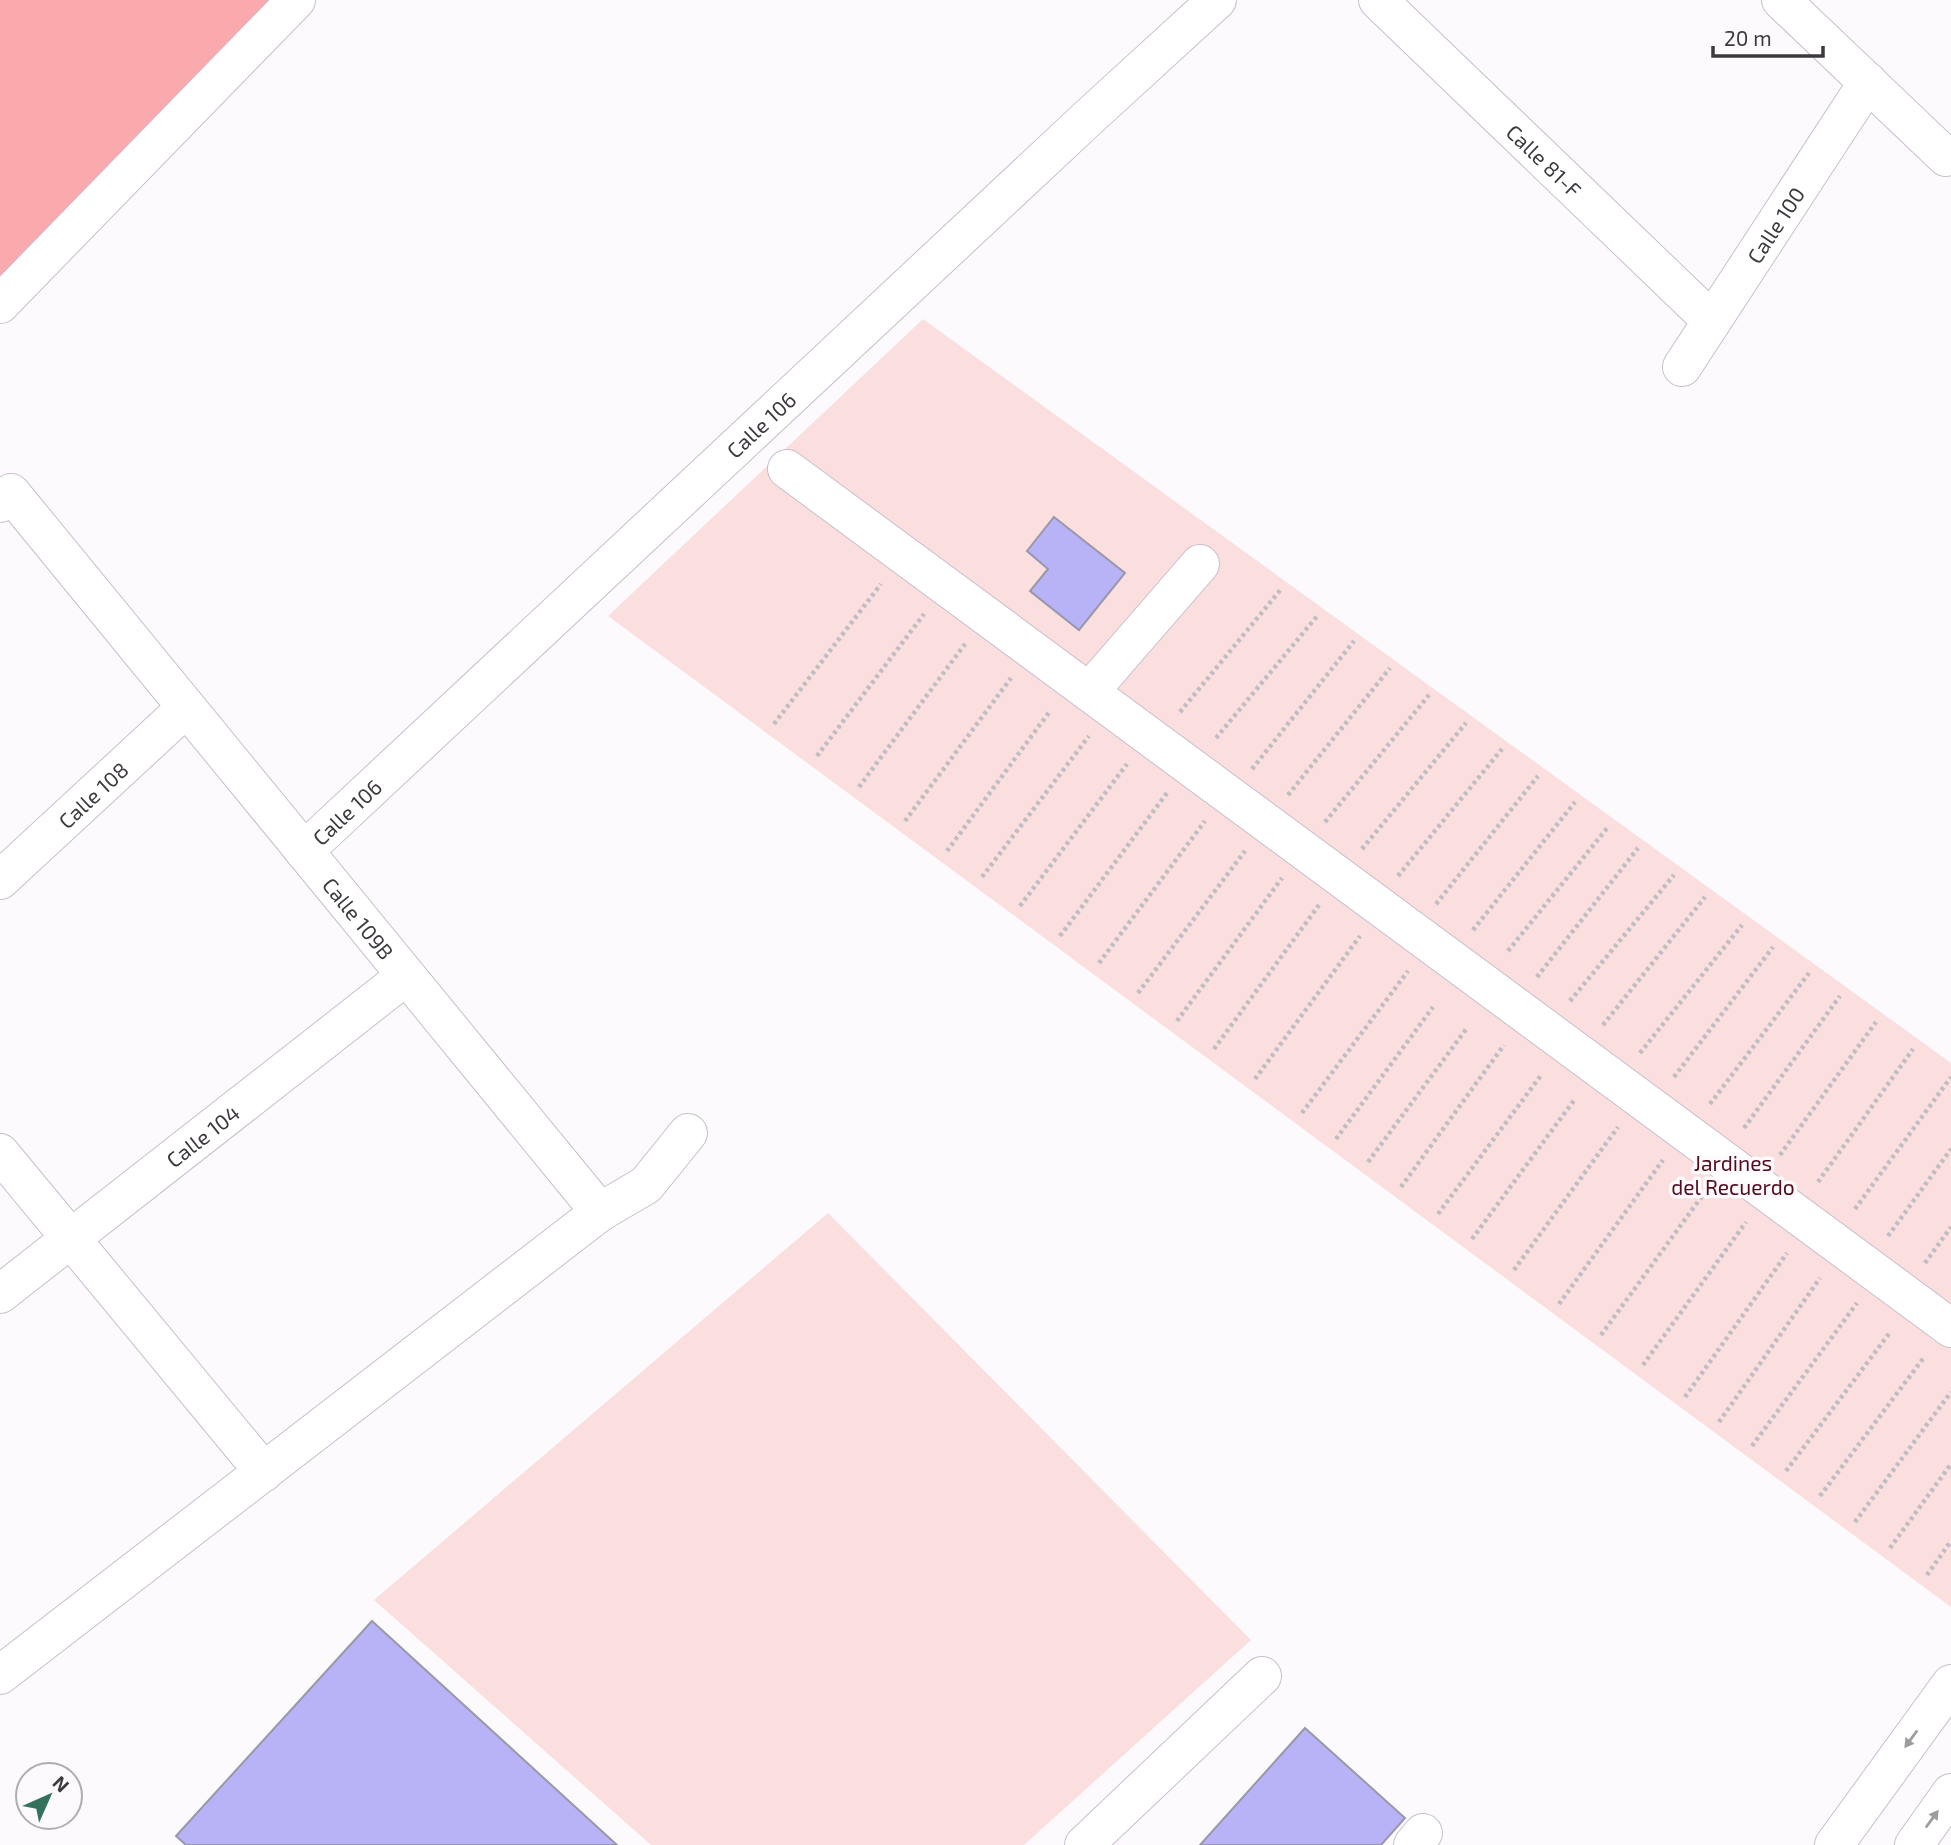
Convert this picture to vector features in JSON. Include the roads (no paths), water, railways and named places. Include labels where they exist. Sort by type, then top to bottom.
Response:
[{"type":"street","points":[[0,304],[296,0]]},
{"type":"street","name":"Calle 106","points":[[304,851],[1217,0]]},
{"type":"street","name":"Calle 81-F","points":[[1378,0],[1712,321]]},
{"type":"street","points":[[1781,0],[1945,157]]},
{"type":"street","name":"Calle 100","points":[[1682,367],[1868,82]]},
{"type":"street","points":[[787,469],[1073,697],[1940,1341]]},
{"type":"street","name":"Calle 109B","points":[[5,498],[186,708],[600,1212]]},
{"type":"street","points":[[1073,697],[1200,564]]},
{"type":"street","name":"Calle 108","points":[[0,880],[186,708]]},
{"type":"street","name":"Calle 104","points":[[0,1294],[406,976]]},
{"type":"street","points":[[0,1675],[600,1212],[646,1185],[688,1133]]},
{"type":"street","points":[[0,1153],[264,1472]]},
{"type":"street","points":[[1084,1845],[1262,1676]]},
{"type":"street","points":[[1834,1845],[1951,1684]]},
{"type":"street","points":[[1914,1845],[1951,1793]]},
{"type":"park label","name":"Jardines del Recuerdo","points":[[1733,1174]]}]
